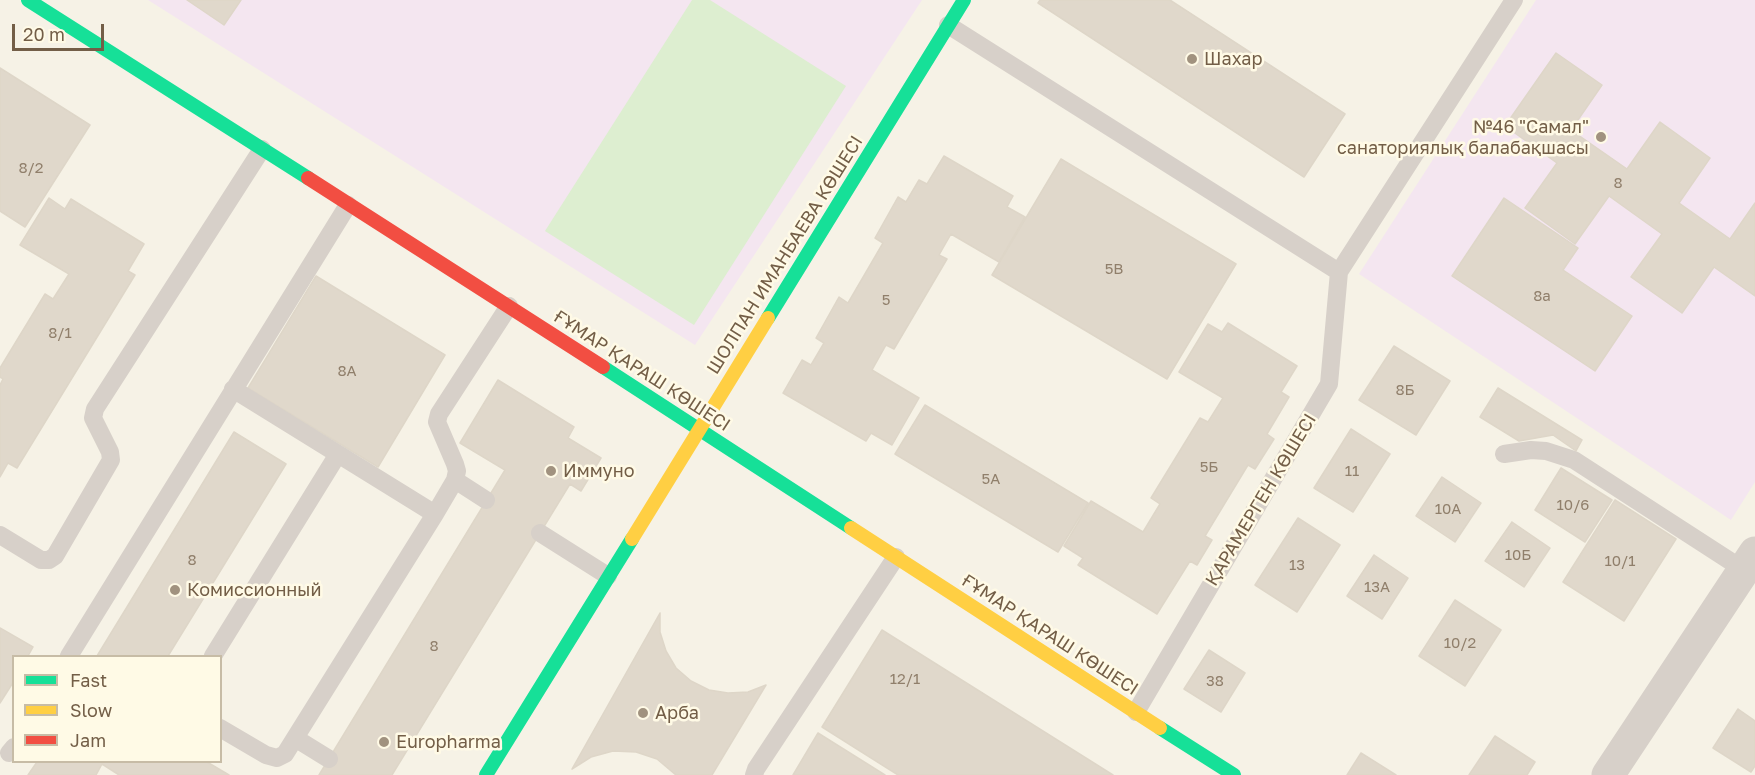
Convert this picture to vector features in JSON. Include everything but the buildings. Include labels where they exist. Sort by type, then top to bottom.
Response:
[{"type":"street","name":"ҒҰМАР ҚАРАШ КӨШЕСІ","points":[[28,0],[508,306],[1234,775]]},
{"type":"street","name":"ШОЛПАН ИМАНБАЕВА КӨШЕСІ","points":[[486,775],[964,0]]},
{"type":"street","points":[[1608,775],[1749,561]]},
{"type":"lane","points":[[948,24],[1339,272],[1514,0]]},
{"type":"lane","points":[[0,535],[41,560],[49,560],[55,556],[111,460],[110,452],[93,418],[95,409],[262,149]]},
{"type":"lane","points":[[70,655],[348,205]]},
{"type":"lane","name":"ҚАРАМЕРГЕН КӨШЕСІ","points":[[1136,712],[1329,384],[1339,272]]},
{"type":"lane","points":[[222,729],[266,755],[277,758],[285,754],[455,480],[457,471],[437,422],[439,414],[508,306]]},
{"type":"lane","points":[[233,389],[435,514]]},
{"type":"lane","points":[[1504,454],[1531,450],[1561,454],[1749,561]]},
{"type":"lane","points":[[214,655],[338,454]]},
{"type":"lane","points":[[455,480],[486,500]]},
{"type":"lane","points":[[540,533],[609,576]]},
{"type":"lane","points":[[754,775],[896,557]]},
{"type":"lane","points":[[295,738],[329,759]]},
{"type":"shaded area","points":[[148,0],[922,0],[695,345]]},
{"type":"shaded area","name":"№46 \"Самал\" санаториялық балабақшасы","points":[[1536,0],[1755,0],[1755,482],[1731,520],[1359,274]]},
{"type":"green space","points":[[692,0],[710,0],[846,86],[694,325],[545,231]]},
{"type":"traffic: fast","points":[[28,0],[308,178]]},
{"type":"traffic: fast","points":[[768,318],[964,0]]},
{"type":"traffic: fast","points":[[603,367],[851,528]]},
{"type":"traffic: fast","points":[[486,775],[632,539]]},
{"type":"traffic: fast","points":[[1160,728],[1234,775]]},
{"type":"traffic: slow","points":[[632,539],[768,318]]},
{"type":"traffic: slow","points":[[851,528],[1160,728]]},
{"type":"traffic: jam","points":[[308,178],[603,367]]},
{"type":"place","name":"Шахар","points":[[1192,59]]},
{"type":"place","name":"№46 \"Самал\" санаториялық балабақшасы","points":[[1601,137]]},
{"type":"place","name":"Иммуно","points":[[551,471]]},
{"type":"place","name":"Комиссионный","points":[[175,590]]},
{"type":"place","name":"Арба","points":[[643,713]]},
{"type":"place","name":"Europharma","points":[[384,742]]}]
